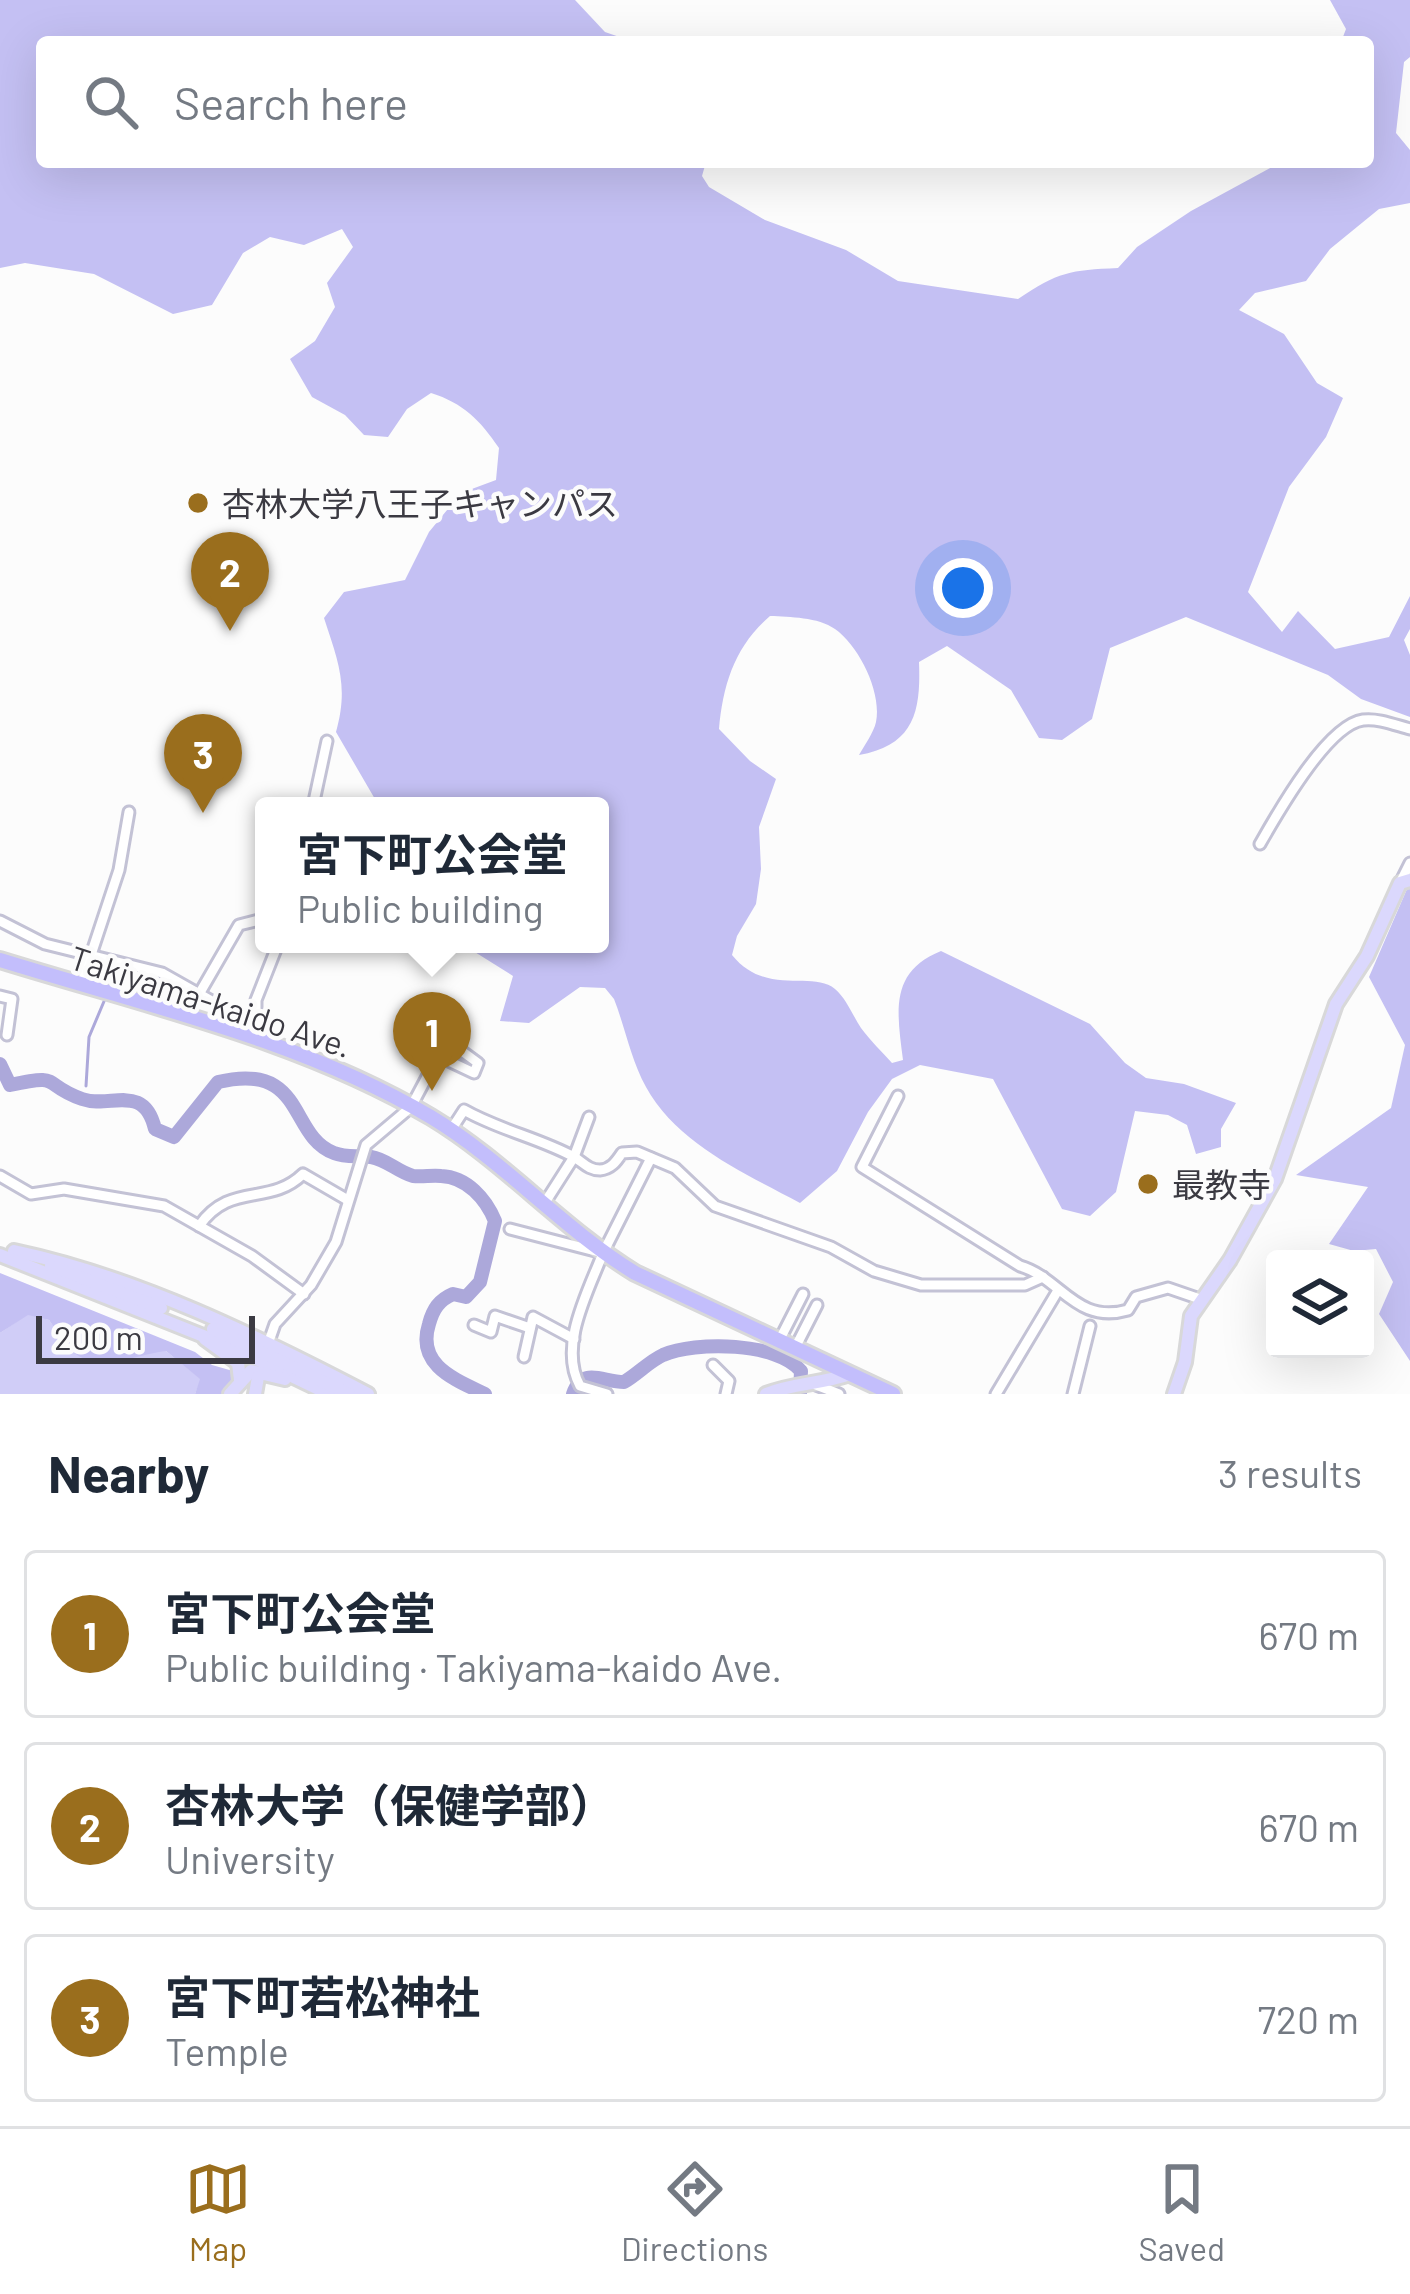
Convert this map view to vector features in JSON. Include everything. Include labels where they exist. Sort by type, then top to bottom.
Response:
[{"type":"highway","name":"Takiyama-kaido Ave.","points":[[1,966],[258,1033],[336,1068],[451,1130],[603,1253],[635,1273],[892,1394]]},
{"type":"main road","points":[[1174,1394],[1191,1316],[1275,1179],[1336,1004],[1405,882]]},
{"type":"main road","points":[[0,1245],[7,1253],[325,1392]]},
{"type":"main road","points":[[7,1253],[70,1263],[368,1394]]},
{"type":"main road","points":[[7,1253],[210,1328],[349,1394]]},
{"type":"main road","points":[[200,1334],[238,1363],[240,1380]]},
{"type":"main road","points":[[230,1394],[240,1380],[258,1371],[325,1392]]},
{"type":"main road","points":[[766,1394],[850,1374]]},
{"type":"main road","points":[[255,1394],[258,1377]]},
{"type":"street","points":[[1260,844],[1294,784],[1345,728],[1366,719],[1410,729]]},
{"type":"street","points":[[315,797],[327,741]]},
{"type":"street","points":[[81,985],[125,845],[129,812]]},
{"type":"street","points":[[1405,882],[1410,863]]},
{"type":"street","points":[[198,996],[238,925],[255,920]]},
{"type":"street","points":[[0,921],[45,944],[161,973],[258,1033]]},
{"type":"street","points":[[258,1033],[256,1000],[274,953]]},
{"type":"street","points":[[0,996],[12,999],[7,1035]]},
{"type":"street","points":[[267,1346],[275,1324],[304,1294],[341,1230],[351,1183],[374,1135],[411,1107],[438,1057],[474,1073],[478,1063],[440,1035],[443,1006]]},
{"type":"street","points":[[898,1096],[862,1167],[1043,1277],[1057,1292],[1102,1314],[1128,1310],[1136,1298],[1168,1288],[1200,1298]]},
{"type":"street","points":[[451,1130],[464,1110],[591,1168],[613,1166],[629,1151],[651,1158],[684,1174],[715,1206],[831,1246],[874,1271],[921,1286],[1025,1285],[1043,1277]]},
{"type":"street","points":[[544,1204],[574,1157],[589,1117]]},
{"type":"street","points":[[607,1394],[578,1383],[572,1367],[574,1340],[603,1253],[651,1158]]},
{"type":"street","points":[[199,1226],[221,1201],[289,1187],[303,1174],[346,1198]]},
{"type":"street","points":[[0,1176],[31,1194],[64,1189],[164,1206],[252,1256],[304,1294]]},
{"type":"street","points":[[510,1229],[603,1253]]},
{"type":"street","points":[[997,1394],[1057,1292]]},
{"type":"street","points":[[779,1341],[803,1294]]},
{"type":"street","points":[[795,1348],[817,1305]]},
{"type":"street","points":[[474,1325],[491,1331],[495,1316],[530,1328]]},
{"type":"street","points":[[524,1357],[533,1317],[574,1340]]},
{"type":"street","points":[[1073,1394],[1090,1326]]},
{"type":"street","points":[[713,1365],[729,1381],[726,1394]]},
{"type":"street","points":[[807,1384],[839,1394]]},
{"type":"shaded area","points":[[0,0],[575,0],[605,32],[617,36],[36,36],[36,168],[704,168],[702,176],[709,187],[765,220],[846,250],[898,281],[1018,299],[1065,274],[1118,268],[1137,247],[1191,211],[1270,168],[1374,168],[1374,36],[1343,36],[1346,29],[1330,0],[1410,0],[1410,57],[1404,62],[1396,133],[1410,150],[1410,203],[1379,209],[1330,249],[1306,281],[1255,293],[1239,310],[1284,334],[1317,383],[1343,398],[1326,437],[1289,487],[1248,592],[1282,632],[1298,611],[1335,649],[1389,637],[1410,596],[1410,629],[1404,640],[1410,655],[1410,717],[1361,699],[1328,675],[1186,617],[1110,648],[1092,719],[1062,740],[1039,738],[1011,690],[947,646],[919,662],[915,711],[903,734],[859,755],[876,722],[876,697],[867,671],[835,629],[795,617],[770,616],[748,640],[733,667],[721,712],[719,729],[750,761],[776,779],[759,827],[761,869],[756,904],[732,955],[745,968],[773,979],[835,989],[892,1063],[903,1060],[899,1010],[905,982],[912,970],[941,951],[1090,1024],[1125,1063],[1146,1078],[1184,1084],[1236,1103],[1221,1129],[1221,1147],[1196,1154],[1187,1125],[1168,1115],[1135,1111],[1116,1192],[1090,1216],[1062,1209],[993,1079],[920,1065],[892,1079],[868,1112],[837,1171],[800,1203],[714,1156],[659,1107],[636,1066],[614,999],[605,988],[580,987],[529,1023],[500,1021],[513,976],[476,953],[609,953],[609,797],[374,797],[336,732],[342,687],[324,618],[344,592],[405,580],[429,532],[461,493],[496,480],[499,448],[470,414],[431,393],[407,409],[388,437],[364,435],[345,415],[312,397],[290,359],[315,341],[335,307],[327,283],[353,247],[342,229],[304,245],[270,237],[243,253],[212,305],[173,314],[94,274],[25,263],[0,268]]},
{"type":"shaded area","points":[[1410,882],[1410,1361],[1379,1314],[1393,1282],[1376,1249],[1350,1250],[1329,1244],[1368,1187],[1296,1175],[1391,1108],[1405,1045],[1369,977]]},
{"type":"shaded area","points":[[0,1273],[195,1352],[212,1365],[233,1371],[234,1381],[223,1394],[195,1394],[200,1379],[166,1351],[118,1361],[82,1358],[49,1320],[28,1315],[0,1333]]},
{"type":"shaded area","points":[[28,1314],[49,1320],[73,1352],[166,1351],[201,1379],[195,1394],[0,1394],[0,1333]]},
{"type":"waterway","points":[[112,988],[118,968]]},
{"type":"waterway","points":[[86,1086],[89,1037],[105,999]]},
{"type":"waterway","points":[[0,1064],[10,1085],[45,1080],[82,1099],[134,1101],[150,1115],[155,1129],[174,1137],[218,1082],[246,1078],[267,1082],[292,1103],[319,1144],[334,1153],[376,1158],[413,1176],[450,1177],[467,1185],[481,1197],[495,1221],[480,1282],[466,1297],[453,1294],[440,1302],[426,1338],[440,1369],[485,1394]]},
{"type":"waterway","points":[[573,1394],[582,1380],[624,1382],[663,1355],[715,1346],[756,1350],[790,1361],[801,1371],[800,1394]]},
{"type":"place","name":"杏林大学八王子キャンパス","points":[[198,503]]},
{"type":"place","name":"杏林大学（保健学部）","points":[[230,631]]},
{"type":"place","name":"宮下町若松神社","points":[[203,813]]},
{"type":"place","name":"宮下町公会堂","points":[[432,1091]]},
{"type":"place","name":"最教寺","points":[[1148,1184]]}]
